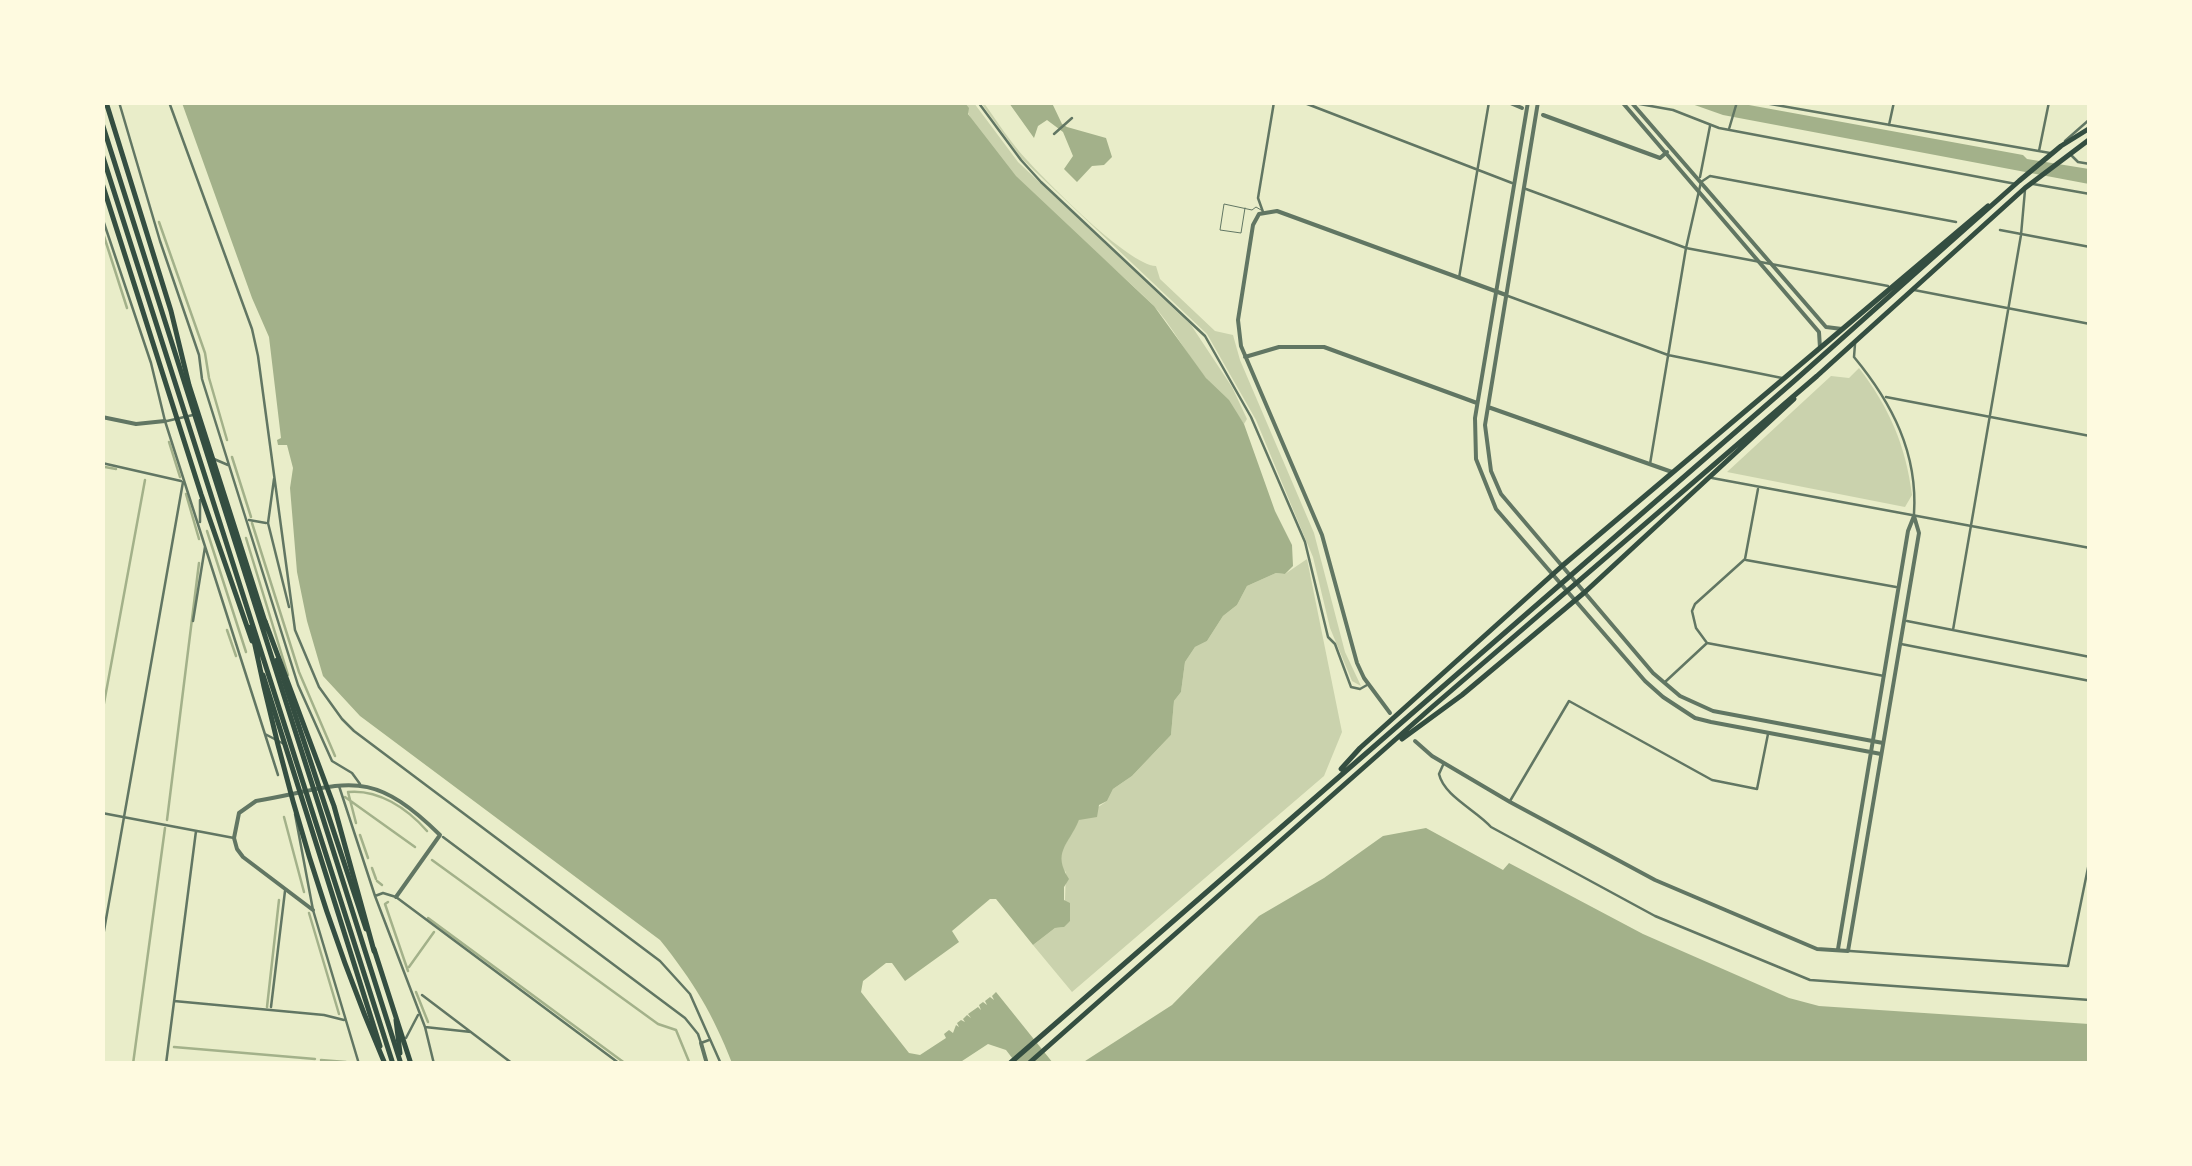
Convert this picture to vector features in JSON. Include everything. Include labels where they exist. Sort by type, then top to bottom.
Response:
[{"type":"highway","points":[[106,102],[198,414],[350,889],[412,1064]]},
{"type":"highway","points":[[102,124],[401,1064]]},
{"type":"highway","points":[[1009,1064],[2017,182],[2060,146],[2090,128]]},
{"type":"highway","points":[[1382,752],[1449,705],[1575,600],[2028,186],[2090,141]]},
{"type":"highway","points":[[102,154],[392,1064]]},
{"type":"highway","points":[[102,183],[200,494],[286,745],[385,1064]]},
{"type":"highway","points":[[1326,786],[1360,748],[1562,566],[2004,194]]},
{"type":"highway","points":[[1028,1064],[1817,376]]},
{"type":"highway","points":[[252,591],[279,653],[342,830],[374,950]]},
{"type":"highway","points":[[245,598],[263,686],[308,843],[385,1064]]},
{"type":"highway","points":[[396,1012],[401,1064]]},
{"type":"street","points":[[119,102],[160,240],[200,355],[202,379],[298,685],[332,761],[352,773],[360,784]]},
{"type":"street","points":[[169,102],[252,330],[276,472],[291,615]]},
{"type":"street","points":[[978,102],[1041,182],[1205,336],[1251,417],[1305,542],[1328,637],[1335,644],[1352,688],[1368,684]]},
{"type":"street","points":[[1263,212],[1258,198],[1274,102]]},
{"type":"street","points":[[1302,102],[1514,184]]},
{"type":"street","points":[[1459,280],[1489,102]]},
{"type":"street","points":[[1508,102],[1522,108]]},
{"type":"street","points":[[1528,102],[1477,403],[1474,445],[1485,488],[1496,509],[1644,680],[1680,710],[1711,722],[1881,754]]},
{"type":"street","points":[[1538,102],[1485,438],[1496,484],[1506,503],[1664,683],[1695,704],[1714,711],[1883,742]]},
{"type":"street","points":[[1622,102],[1700,181],[1826,327],[1842,329]]},
{"type":"street","points":[[1729,130],[1738,102]]},
{"type":"street","points":[[1758,102],[2051,154]]},
{"type":"street","points":[[1889,126],[1894,102]]},
{"type":"street","points":[[2038,152],[2049,102]]},
{"type":"street","points":[[1632,103],[1697,190],[1819,332],[1820,348]]},
{"type":"street","points":[[1632,103],[1674,110],[1729,130],[2017,182]]},
{"type":"street","points":[[1542,115],[1660,158],[1668,151]]},
{"type":"street","points":[[1054,134],[1072,118]]},
{"type":"street","points":[[2060,146],[2090,119]]},
{"type":"street","points":[[1650,465],[1710,125]]},
{"type":"street","points":[[2069,153],[2078,162],[2090,164]]},
{"type":"street","points":[[1700,181],[1710,176],[1956,222]]},
{"type":"street","points":[[1953,630],[2028,186],[2090,194]]},
{"type":"street","points":[[1524,188],[1686,248],[1892,286]]},
{"type":"street","points":[[1263,212],[1253,225],[1238,330],[1322,534],[1352,647],[1368,684],[1390,713]]},
{"type":"street","points":[[1263,212],[1276,212],[1668,355],[1786,379]]},
{"type":"street","points":[[102,217],[278,775]]},
{"type":"street","points":[[2000,230],[2090,247]]},
{"type":"street","points":[[1913,290],[2090,324]]},
{"type":"street","points":[[1848,951],[1919,533],[1910,459],[1886,397],[1854,357],[1857,339]]},
{"type":"street","points":[[1246,357],[1279,347],[1324,347],[1477,403]]},
{"type":"street","points":[[151,363],[163,370]]},
{"type":"street","points":[[1886,397],[2090,436]]},
{"type":"street","points":[[1488,408],[1672,472]]},
{"type":"street","points":[[102,418],[136,424],[212,410]]},
{"type":"street","points":[[214,459],[230,466]]},
{"type":"street","points":[[102,463],[185,482]]},
{"type":"street","points":[[276,472],[268,523],[291,615],[310,669],[342,719],[434,793],[638,941],[690,994],[721,1064]]},
{"type":"street","points":[[1710,478],[2090,548]]},
{"type":"street","points":[[102,942],[185,482]]},
{"type":"street","points":[[1758,488],[1744,559],[1694,604],[1692,619],[1707,643],[1884,676]]},
{"type":"street","points":[[200,494],[201,530]]},
{"type":"street","points":[[1837,950],[1908,531],[1914,516]]},
{"type":"street","points":[[246,520],[268,523]]},
{"type":"street","points":[[193,621],[206,546]]},
{"type":"street","points":[[1744,559],[1899,587]]},
{"type":"street","points":[[1906,621],[2090,657]]},
{"type":"street","points":[[1664,683],[1707,643]]},
{"type":"street","points":[[1901,644],[2090,681]]},
{"type":"street","points":[[1510,802],[1569,701],[1712,780],[1757,789],[1768,734]]},
{"type":"street","points":[[264,733],[286,745]]},
{"type":"street","points":[[1415,741],[1444,764],[1655,880],[1817,949],[2068,966],[2090,858]]},
{"type":"street","points":[[1444,764],[1439,774],[1442,786],[1478,812],[1491,828],[1655,916],[1810,980],[2090,1000]]},
{"type":"street","points":[[313,910],[243,858],[234,838],[239,813],[256,800],[339,785],[360,784],[382,790],[685,1018],[698,1034],[707,1064]]},
{"type":"street","points":[[339,785],[375,896],[425,1027],[434,1064]]},
{"type":"street","points":[[291,795],[313,910],[359,1064]]},
{"type":"street","points":[[102,813],[234,838]]},
{"type":"street","points":[[166,1064],[196,831]]},
{"type":"street","points":[[396,897],[440,834]]},
{"type":"street","points":[[271,1010],[285,890]]},
{"type":"street","points":[[375,896],[384,893],[396,897],[620,1064]]},
{"type":"street","points":[[422,995],[513,1064]]},
{"type":"street","points":[[174,1002],[345,1020]]},
{"type":"street","points":[[405,1040],[419,1014]]},
{"type":"street","points":[[425,1027],[472,1032]]},
{"type":"street","points":[[701,1043],[710,1040]]},
{"type":"lane","points":[[1245,208],[1241,233],[1220,230],[1224,204],[1256,207],[1263,212]]},
{"type":"shaded area","points":[[182,103],[965,103],[968,114],[1016,176],[1154,306],[1244,424],[1275,511],[1292,545],[1293,566],[1285,574],[1276,573],[1247,586],[1237,605],[1223,616],[1207,641],[1195,647],[1185,662],[1181,692],[1174,701],[1171,735],[1132,776],[1113,789],[1107,801],[1099,805],[1097,817],[1079,820],[1062,855],[1069,879],[1064,887],[1064,900],[1070,903],[1070,921],[1064,927],[1055,928],[1033,945],[996,899],[990,899],[952,931],[959,942],[905,981],[892,963],[886,963],[863,981],[861,992],[909,1053],[920,1055],[946,1038],[944,1034],[949,1030],[953,1033],[967,1015],[971,1018],[968,1014],[978,1007],[981,1010],[979,1005],[983,1002],[987,1005],[985,1001],[990,997],[994,1000],[996,992],[1053,1063],[1016,1063],[1006,1050],[988,1044],[959,1063],[732,1063],[701,998],[660,940],[360,716],[323,676],[297,572],[290,488],[293,468],[287,445],[278,445],[277,440],[281,438],[269,337]]},
{"type":"shaded area","points":[[965,103],[974,103],[1018,162],[1191,325],[1232,387],[1247,419],[1244,424],[1151,303],[1017,178],[974,125]]},
{"type":"shaded area","points":[[981,103],[1026,159],[1088,221],[1127,252],[1156,266],[1160,279],[1215,331],[1233,335],[1314,533],[1345,652],[1361,686],[1352,681],[1330,628],[1313,557],[1256,420],[1207,334],[1022,159]]},
{"type":"shaded area","points":[[1009,103],[1052,103],[1062,124],[1106,138],[1112,157],[1104,165],[1092,166],[1077,182],[1064,169],[1073,156],[1063,132],[1047,120],[1038,126],[1034,138]]},
{"type":"shaded area","points":[[1689,103],[1738,103],[2023,155],[2027,159],[2089,169],[2089,184],[1723,115]]},
{"type":"shaded area","points":[[1859,368],[1879,397],[1901,444],[1912,495],[1905,507],[1727,472],[1831,376],[1849,378]]},
{"type":"shaded area","points":[[1307,559],[1342,732],[1324,776],[1072,992],[1033,945],[1055,928],[1064,927],[1066,872],[1060,868],[1061,852],[1079,820],[1107,801],[1113,789],[1132,776],[1171,735],[1174,701],[1181,692],[1185,662],[1195,647],[1207,641],[1223,616],[1237,605],[1247,586],[1276,573],[1285,574]]},
{"type":"shaded area","points":[[1426,828],[1503,870],[1509,863],[1643,934],[1789,998],[1819,1006],[2089,1024],[2089,1063],[1082,1063],[1172,1005],[1259,916],[1324,878],[1383,836]]},
{"type":"waterway","points":[[159,222],[205,353],[227,440]]},
{"type":"waterway","points":[[102,230],[127,308]]},
{"type":"waterway","points":[[169,442],[180,477]]},
{"type":"waterway","points":[[232,457],[251,517]]},
{"type":"waterway","points":[[105,467],[116,469]]},
{"type":"waterway","points":[[102,714],[145,480]]},
{"type":"waterway","points":[[186,494],[199,539]]},
{"type":"waterway","points":[[252,523],[299,672],[335,756]]},
{"type":"waterway","points":[[207,531],[246,652]]},
{"type":"waterway","points":[[246,538],[288,675]]},
{"type":"waterway","points":[[167,820],[199,563]]},
{"type":"waterway","points":[[227,630],[236,656]]},
{"type":"waterway","points":[[356,823],[348,792],[370,794],[391,802],[427,831]]},
{"type":"waterway","points":[[345,797],[415,847]]},
{"type":"waterway","points":[[284,817],[304,892]]},
{"type":"waterway","points":[[133,1064],[165,828]]},
{"type":"waterway","points":[[360,835],[368,858]]},
{"type":"waterway","points":[[432,860],[658,1024],[676,1030],[690,1064]]},
{"type":"waterway","points":[[372,868],[376,879]]},
{"type":"waterway","points":[[377,881],[382,885]]},
{"type":"waterway","points":[[267,1007],[279,900]]},
{"type":"waterway","points":[[388,902],[385,904],[408,971]]},
{"type":"waterway","points":[[309,913],[339,1014]]},
{"type":"waterway","points":[[428,918],[626,1064]]},
{"type":"waterway","points":[[409,967],[434,932]]},
{"type":"waterway","points":[[416,992],[428,1022]]},
{"type":"waterway","points":[[174,1047],[315,1059]]},
{"type":"waterway","points":[[321,1060],[346,1062]]},
{"type":"waterway","points":[[352,1063],[357,1063]]}]
